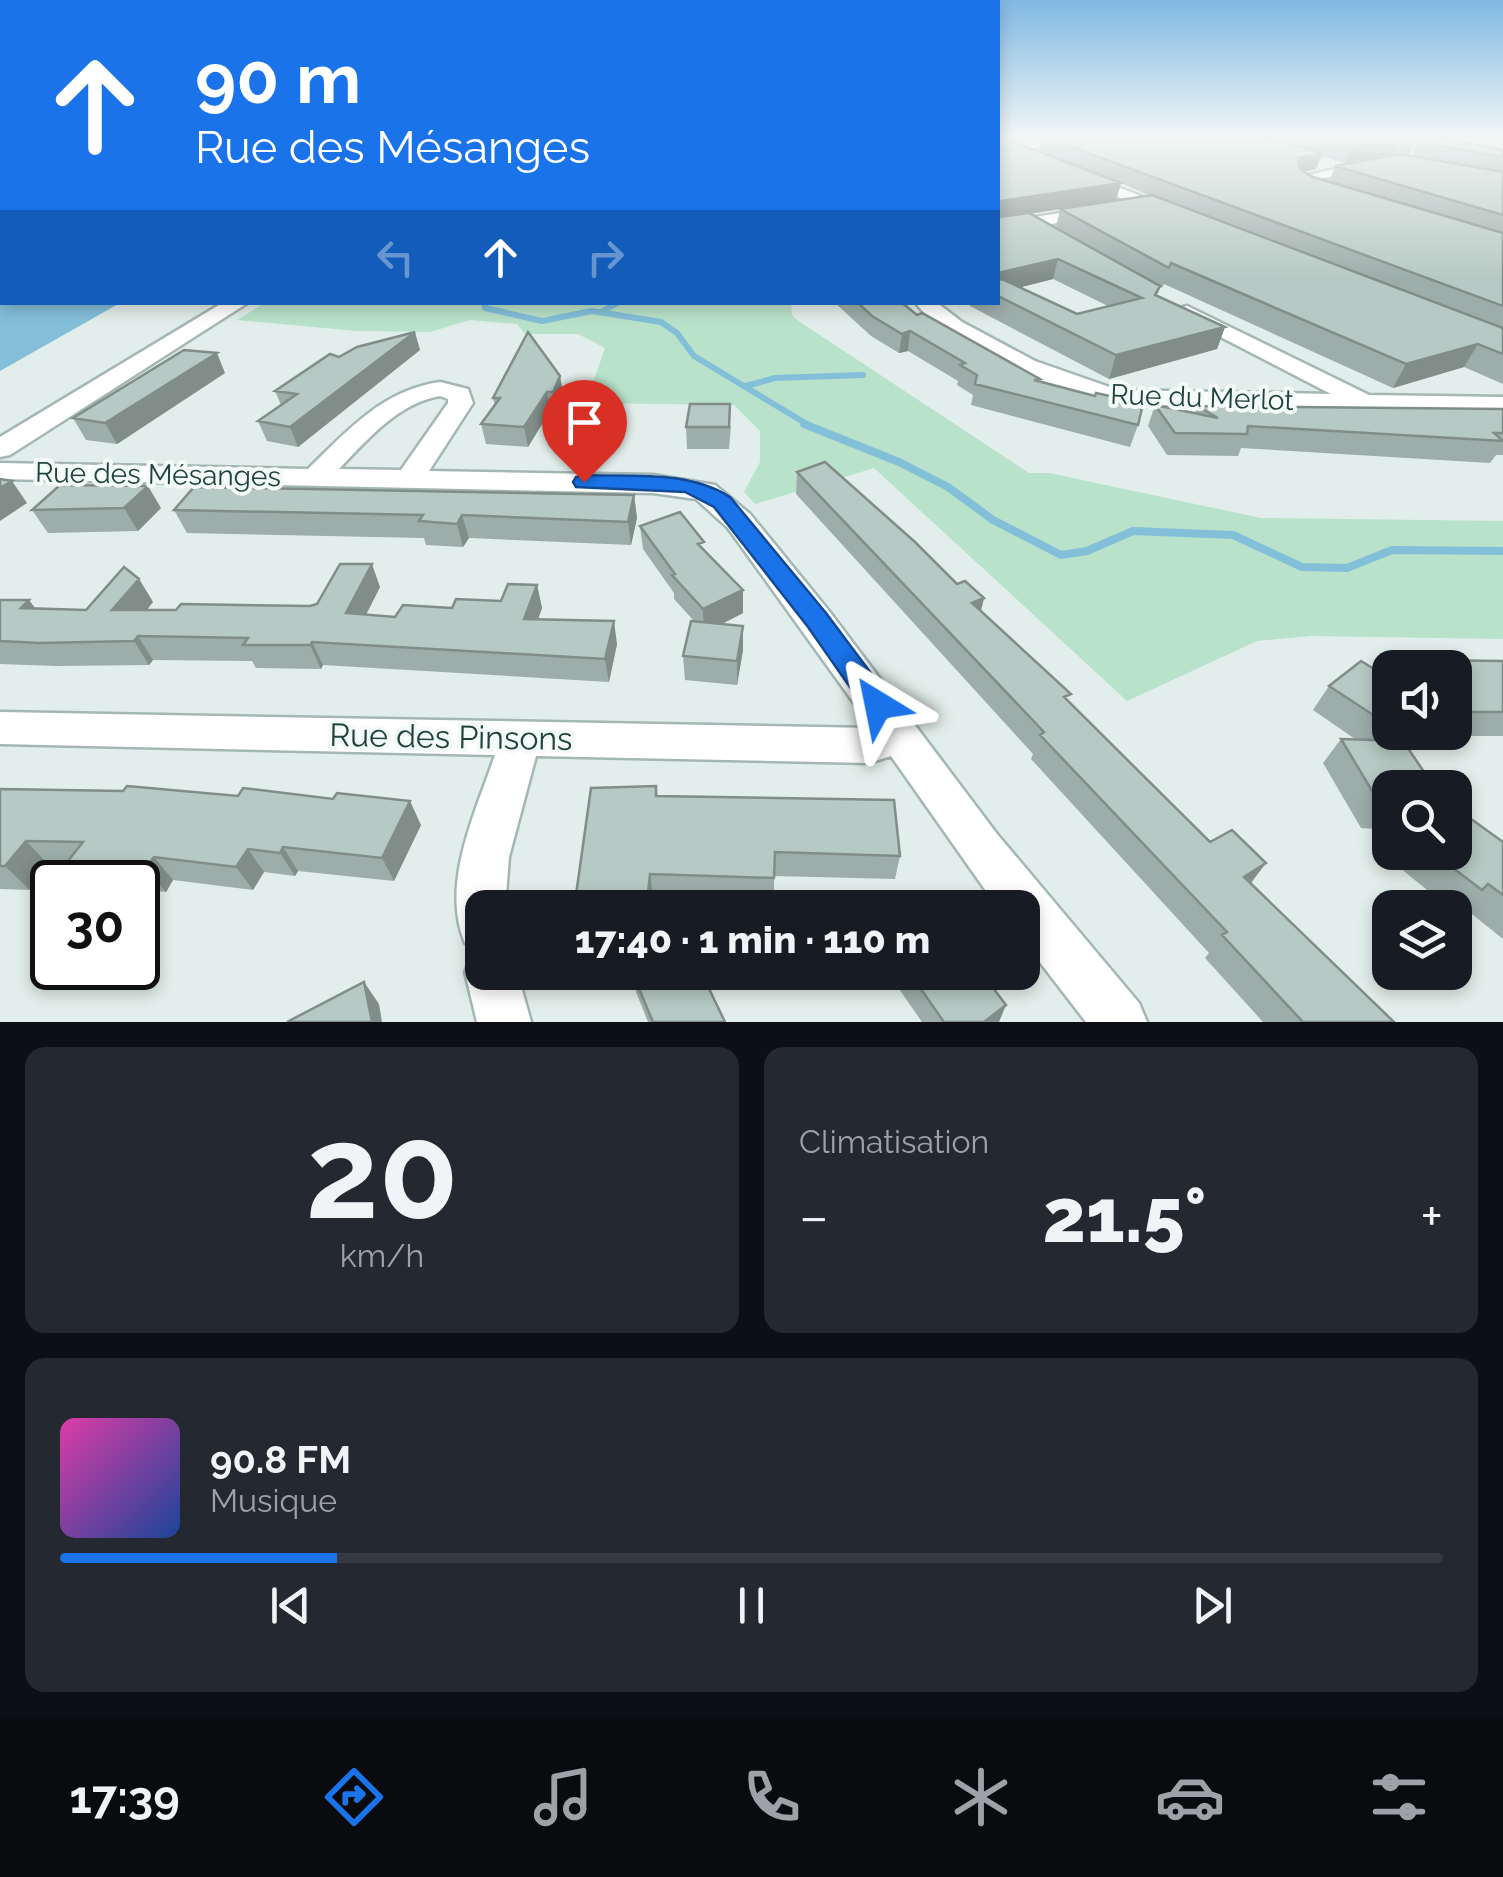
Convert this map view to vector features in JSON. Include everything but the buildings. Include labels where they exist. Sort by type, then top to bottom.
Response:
[{"type":"street","points":[[1097,184],[1182,218]]},
{"type":"street","points":[[1309,184],[1350,200]]},
{"type":"street","points":[[1000,228],[1148,204]]},
{"type":"street","points":[[1029,223],[1061,241]]},
{"type":"street","points":[[1168,303],[1368,403]]},
{"type":"street","points":[[0,449],[234,305]]},
{"type":"street","name":"Rue du Merlot","points":[[928,305],[944,320],[1032,370],[1085,390],[1148,400],[1503,405]]},
{"type":"street","name":"Rue des Mésanges","points":[[316,476],[407,396],[438,389],[459,394],[460,403],[410,478]]},
{"type":"street","name":"Rue des Mésanges","points":[[0,471],[410,478],[695,488],[722,502],[817,620],[980,850],[1120,1022]]},
{"type":"street","name":"Rue des Pinsons","points":[[0,728],[868,746],[900,736]]},
{"type":"street","points":[[483,890],[488,850],[521,739]]},
{"type":"street","points":[[496,990],[504,1022]]},
{"type":"green space","points":[[261,305],[791,305],[797,320],[1029,473],[1049,473],[1261,518],[1503,521],[1503,639],[1311,636],[1257,641],[1127,701],[874,468],[755,504],[744,492],[760,462],[760,431],[734,405],[586,403],[605,348],[578,334],[525,334],[517,324],[470,320],[430,332],[356,331],[237,320]]},
{"type":"water","points":[[0,305],[116,305],[0,371]]},
{"type":"waterway","points":[[484,305],[542,321],[592,311],[661,322],[677,333],[694,356],[810,426]]},
{"type":"waterway","points":[[601,312],[613,305]]},
{"type":"waterway","points":[[746,386],[775,378],[863,375]]},
{"type":"waterway","points":[[804,424],[899,462],[948,487],[993,520],[1061,555],[1087,551],[1133,531],[1233,535],[1302,567],[1347,568],[1392,550],[1503,551]]},
{"type":"route","points":[[584,482],[685,486],[705,491],[722,502],[817,620],[878,705]]}]
